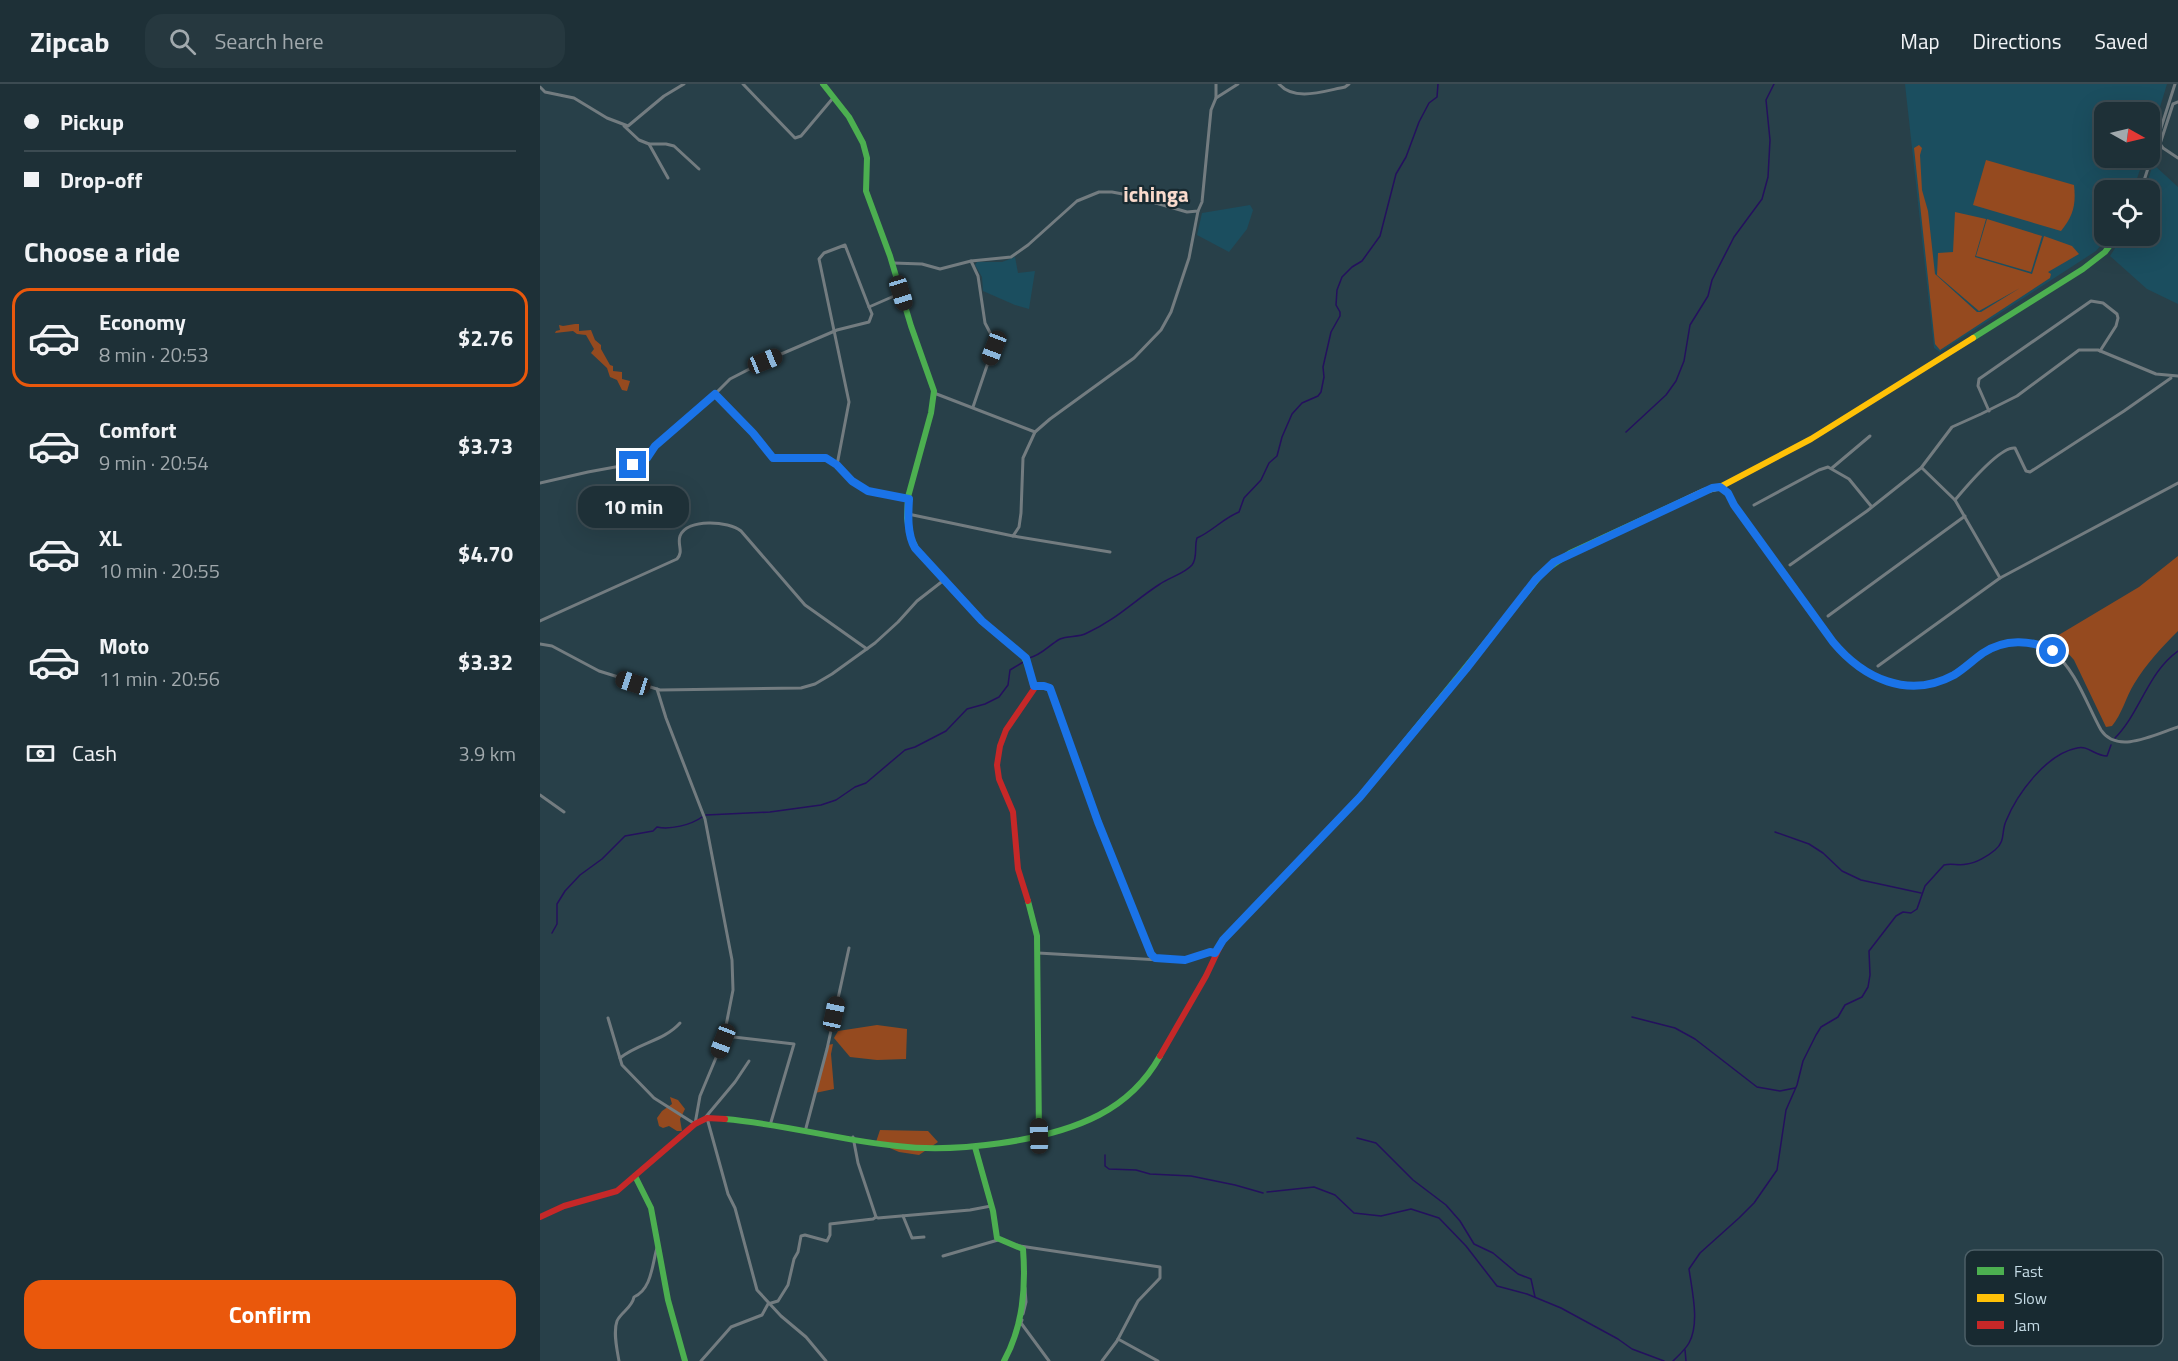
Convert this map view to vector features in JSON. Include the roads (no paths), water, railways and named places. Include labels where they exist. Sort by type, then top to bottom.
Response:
[{"type":"street","points":[[540,87],[545,92],[574,98],[607,118],[629,126],[664,96],[684,84]]},
{"type":"street","points":[[743,84],[795,138],[801,135],[833,98]]},
{"type":"street","points":[[823,84],[854,124],[863,141],[867,162],[866,191],[934,393],[913,472],[909,499],[908,514],[913,544],[982,621],[1027,660],[1034,686],[1006,730],[998,753],[997,765],[999,779],[1013,812],[1015,850],[1034,921],[1038,953],[1039,1136]]},
{"type":"street","points":[[1022,538],[1019,527],[1023,458],[1035,432],[1134,358],[1161,330],[1171,312],[1189,258],[1198,211],[1202,202],[1210,114],[1216,98],[1216,84]]},
{"type":"street","points":[[1216,98],[1238,84]]},
{"type":"street","points":[[1279,84],[1287,92],[1298,94],[1345,87],[1349,84]]},
{"type":"street","points":[[2144,180],[2175,84]]},
{"type":"street","points":[[2178,102],[2174,104],[2160,144],[2178,158]]},
{"type":"street","points":[[623,124],[639,140],[649,144],[674,146],[699,169]]},
{"type":"street","points":[[649,144],[668,178]]},
{"type":"street","points":[[892,264],[922,264],[940,269],[971,261],[1011,257],[1028,245],[1077,201],[1099,192],[1112,192],[1190,212],[1198,211]]},
{"type":"street","points":[[540,483],[637,463],[647,458],[655,446],[726,382],[835,332],[871,320],[872,314],[845,245],[821,255],[819,259],[835,332],[849,402],[837,465]]},
{"type":"street","points":[[540,1217],[564,1206],[612,1193],[622,1188],[695,1124],[705,1119],[726,1118],[771,1122],[912,1148],[975,1147],[1039,1136],[1096,1117],[1139,1086],[1152,1070],[1206,976],[1219,945],[1360,797],[1544,571],[1554,562],[1704,491],[1720,487],[1811,439],[2083,269],[2110,246]]},
{"type":"street","points":[[971,261],[978,276],[985,323],[995,342],[973,407]]},
{"type":"street","points":[[869,307],[901,293]]},
{"type":"street","points":[[1989,411],[1978,386],[1979,379],[2091,301],[2103,303],[2117,314],[2118,318],[2116,326],[2100,351]]},
{"type":"street","points":[[1790,565],[1921,468],[1952,427],[2017,396],[2075,352],[2085,349],[2100,351],[2156,374],[2178,376]]},
{"type":"street","points":[[1955,500],[1994,458],[2011,447],[2015,448],[2026,471],[2030,471],[2124,411],[2172,377]]},
{"type":"street","points":[[934,393],[1035,432]]},
{"type":"street","points":[[715,394],[753,433],[773,458],[823,457],[837,465],[852,481],[868,491],[909,499]]},
{"type":"street","points":[[1754,505],[1819,470],[1832,468],[1870,436]]},
{"type":"street","points":[[1832,468],[1848,479],[1871,506]]},
{"type":"street","points":[[1921,468],[1955,500],[2000,578]]},
{"type":"street","points":[[1878,666],[2000,578],[2178,483]]},
{"type":"street","points":[[1720,487],[1728,493],[1734,505],[1833,642],[1846,657],[1869,674],[1902,685],[1929,685],[1955,675],[1995,647],[2014,643],[2037,644],[2053,651],[2067,668],[2108,738],[2117,742],[2133,741],[2178,727]]},
{"type":"street","points":[[908,514],[1022,538],[1110,552]]},
{"type":"street","points":[[1828,616],[1965,516]]},
{"type":"street","points":[[540,621],[677,559],[681,552],[680,540],[683,532],[698,524],[714,524],[736,527],[741,531],[805,605],[867,649]]},
{"type":"street","points":[[1013,536],[1019,527]]},
{"type":"street","points":[[540,644],[552,646],[598,671],[657,689],[801,688],[815,684],[832,674],[867,649],[890,630],[917,601],[944,580]]},
{"type":"street","points":[[1034,686],[1047,687],[1051,691],[1098,822],[1151,954],[1155,958]]},
{"type":"street","points":[[657,689],[707,826],[732,960],[733,990],[724,1036],[700,1096],[695,1124]]},
{"type":"street","points":[[540,795],[564,812]]},
{"type":"street","points":[[806,1128],[827,1049],[849,948]]},
{"type":"street","points":[[1038,953],[1185,960],[1210,952],[1215,953]]},
{"type":"street","points":[[608,1018],[622,1065],[654,1098],[695,1124]]},
{"type":"street","points":[[620,1058],[631,1049],[667,1035],[680,1023]]},
{"type":"street","points":[[724,1036],[794,1044],[771,1122]]},
{"type":"street","points":[[705,1119],[749,1061]]},
{"type":"street","points":[[705,1119],[728,1194],[735,1208],[757,1290],[781,1316],[806,1337],[826,1361]]},
{"type":"street","points":[[853,1137],[858,1163],[876,1217]]},
{"type":"street","points":[[975,1147],[998,1240]]},
{"type":"street","points":[[635,1176],[644,1188],[654,1210],[666,1290],[684,1361]]},
{"type":"street","points":[[702,1361],[731,1327],[762,1315],[770,1303],[778,1301],[788,1285],[801,1236],[827,1241],[830,1235],[830,1224],[876,1217],[970,1210],[991,1206]]},
{"type":"street","points":[[903,1216],[912,1238],[924,1237]]},
{"type":"street","points":[[942,1256],[998,1240],[1020,1246],[1160,1267],[1162,1272],[1160,1278],[1138,1301],[1118,1339],[1102,1361]]},
{"type":"street","points":[[619,1361],[618,1321],[632,1304],[634,1297],[647,1283],[658,1245]]},
{"type":"street","points":[[1004,1361],[1012,1345],[1022,1305],[1024,1254],[1020,1246]]},
{"type":"street","points":[[1024,1287],[1026,1302],[1021,1323],[1049,1361]]},
{"type":"street","points":[[1118,1339],[1158,1361]]},
{"type":"waterway","points":[[1029,658],[1038,655],[1060,639],[1084,635],[1097,628],[1160,584],[1185,571],[1194,562],[1197,538],[1239,512],[1244,498],[1261,480],[1269,463],[1277,456],[1292,414],[1302,403],[1318,396],[1321,392],[1323,367],[1331,332],[1340,316],[1336,305],[1337,290],[1342,277],[1362,261],[1380,236],[1396,174],[1406,157],[1429,103],[1437,97],[1438,84]]},
{"type":"waterway","points":[[1626,432],[1666,395],[1676,381],[1684,361],[1690,325],[1708,296],[1712,280],[1734,237],[1762,199],[1768,177],[1770,140],[1766,100],[1774,84]]},
{"type":"waterway","points":[[2115,738],[2131,717],[2151,681],[2178,651]]},
{"type":"waterway","points":[[706,815],[770,812],[821,805],[836,800],[855,787],[866,783],[905,750],[946,731],[967,709],[999,697],[1008,685],[1010,670],[1025,661]]},
{"type":"waterway","points":[[1673,1361],[1689,1343],[1694,1326],[1689,1269],[1700,1253],[1754,1203],[1777,1170],[1786,1110],[1797,1085],[1803,1061],[1821,1027],[1838,1017],[1845,1005],[1862,997],[1868,987],[1870,975],[1869,951],[1896,916],[1903,912],[1911,913],[1917,909],[1925,886],[1944,865],[1964,865],[1974,862],[1989,855],[1998,847],[2017,799],[2034,777],[2054,758],[2081,747],[2107,756],[2111,745]]},
{"type":"waterway","points":[[552,933],[557,924],[557,904],[565,891],[625,836],[653,831],[657,827],[680,826],[702,817]]},
{"type":"waterway","points":[[1775,832],[1809,844],[1823,853],[1842,871],[1861,880],[1921,893]]},
{"type":"waterway","points":[[1632,1017],[1675,1028],[1695,1039],[1757,1087],[1780,1091],[1795,1088]]},
{"type":"waterway","points":[[1357,1138],[1376,1143],[1413,1180],[1446,1205],[1460,1221],[1474,1244],[1493,1253],[1518,1274],[1531,1279],[1535,1297]]},
{"type":"waterway","points":[[1105,1155],[1105,1166],[1109,1169],[1191,1176],[1263,1193]]},
{"type":"waterway","points":[[1267,1192],[1314,1187],[1335,1195],[1354,1213],[1381,1216],[1411,1209],[1439,1218],[1466,1246],[1497,1286],[1527,1294],[1561,1308],[1632,1349],[1664,1361]]},
{"type":"waterway","points":[[1685,1350],[1686,1361]]},
{"type":"district","name":"ichinga","points":[[1156,194]]}]
